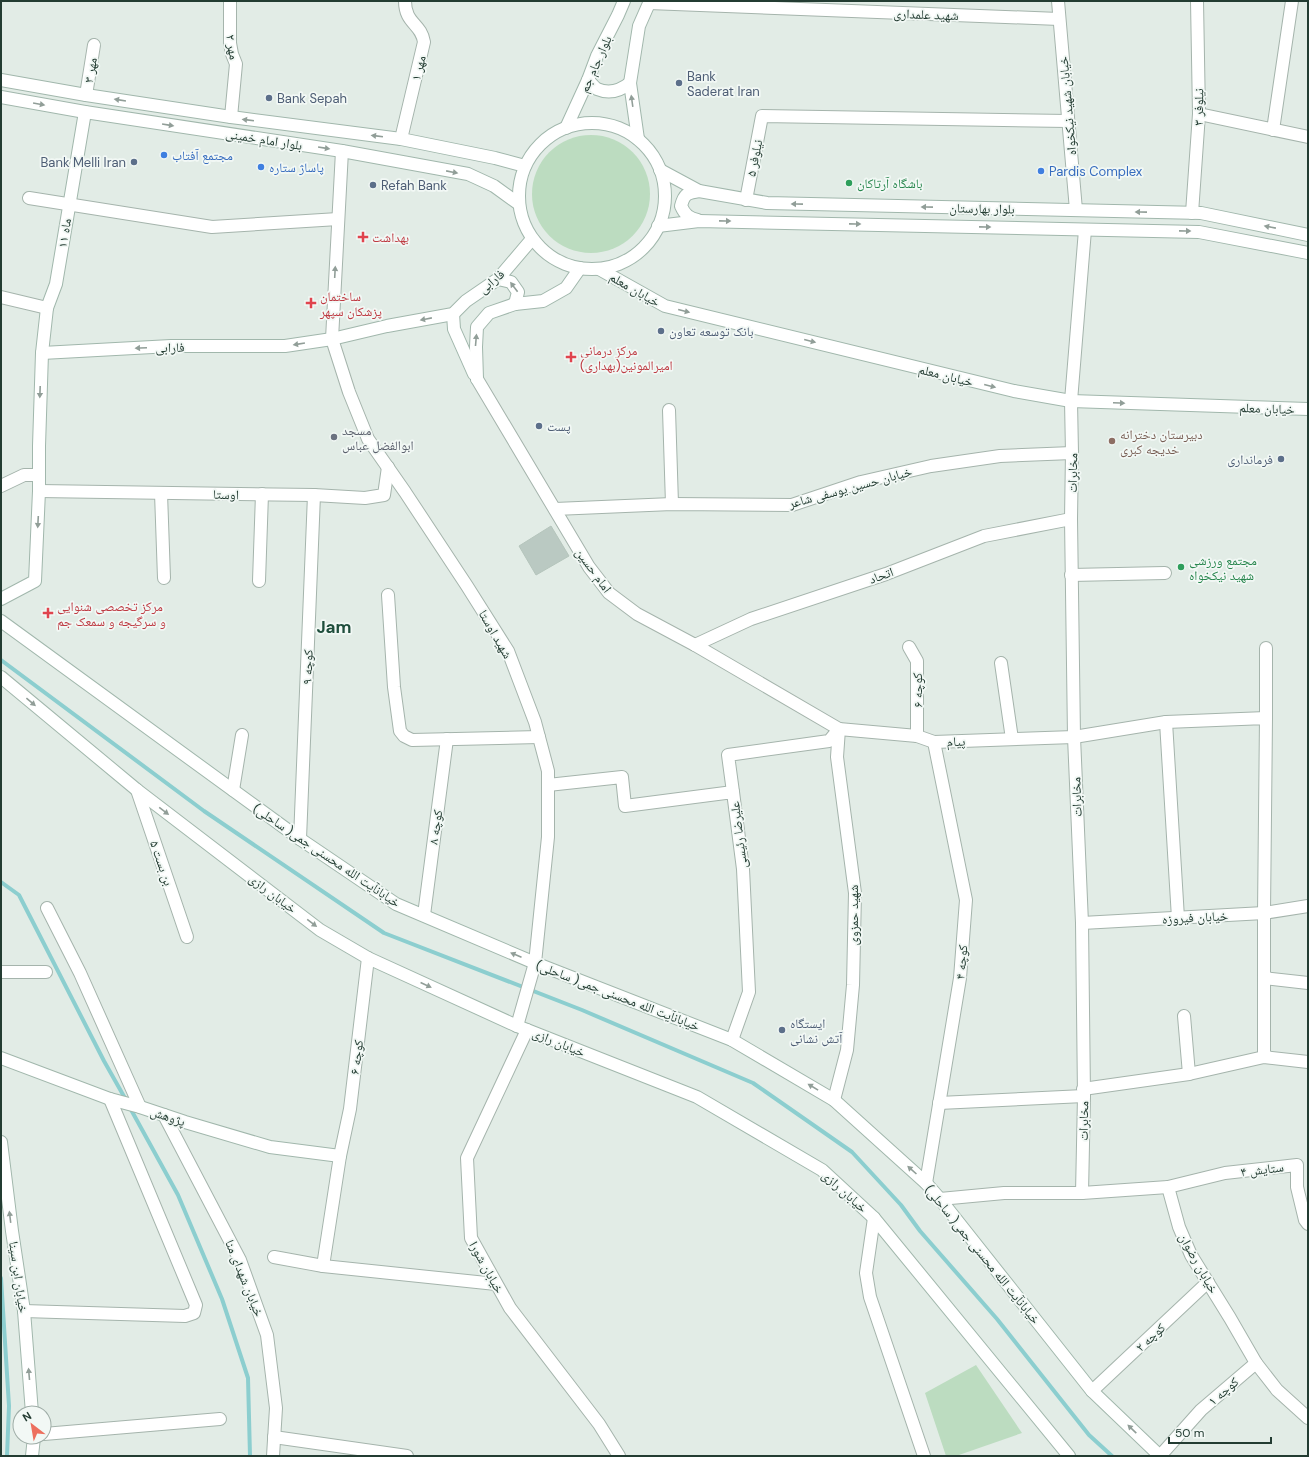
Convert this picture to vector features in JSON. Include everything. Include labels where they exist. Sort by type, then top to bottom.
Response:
[{"type":"street","name":"مهر ۲","points":[[230,1],[230,43],[236,64],[230,117]]},
{"type":"street","name":"مهر ۱","points":[[401,139],[424,42],[423,35],[408,17],[405,10],[405,1]]},
{"type":"street","name":"بلوار جام جم","points":[[566,128],[588,80],[597,56],[624,1]]},
{"type":"street","name":"خیابان شهید نیکخواه","points":[[1058,1],[1076,210]]},
{"type":"street","name":"نیلوفر ۳","points":[[1192,213],[1199,114],[1197,1]]},
{"type":"street","points":[[1272,130],[1292,1]]},
{"type":"street","points":[[638,139],[630,83],[639,26],[649,2]]},
{"type":"street","name":"شهید علمداری","points":[[649,2],[871,6],[1059,19]]},
{"type":"street","name":"مهر ۳","points":[[86,95],[94,45]]},
{"type":"street","name":"بلوار امام خمینی","points":[[1,80],[86,95],[230,117],[401,139],[495,158],[525,166]]},
{"type":"street","points":[[588,80],[596,88],[611,91],[621,90],[630,83]]},
{"type":"street","name":"بلوار امام خمینی","points":[[1,97],[85,112],[342,151],[468,174],[494,186],[519,204]]},
{"type":"street","name":"ماه ۱۱","points":[[42,353],[47,308],[56,284],[85,112]]},
{"type":"street","points":[[1199,114],[1308,137]]},
{"type":"street","name":"نیلوفر ۵","points":[[746,200],[762,116],[1068,121]]},
{"type":"street","points":[[584,124],[603,124],[622,129],[638,139],[651,153],[660,170],[664,188],[664,207],[658,226],[648,242],[634,255],[618,264],[599,268],[580,268],[562,262],[545,253],[532,239],[523,222],[519,204],[520,185],[525,166],[535,150],[549,137],[566,128],[584,124]]},
{"type":"street","points":[[332,339],[342,151]]},
{"type":"street","name":"بلوار بهارستان","points":[[660,170],[699,191],[767,203],[1201,213],[1308,234]]},
{"type":"street","points":[[699,191],[688,193],[680,206],[684,214],[689,218],[699,221]]},
{"type":"street","points":[[29,198],[212,227],[338,219]]},
{"type":"street","name":"بلوار بهارستان","points":[[658,226],[699,221],[1199,232],[1308,253]]},
{"type":"street","name":"مخابرات","points":[[1082,1193],[1084,1092],[1082,923],[1074,737],[1071,575],[1071,401],[1085,230]]},
{"type":"street","name":"فارابی","points":[[42,353],[171,346],[285,346],[332,339],[387,326],[453,314],[466,301],[498,278],[532,239]]},
{"type":"street","name":"فارابی","points":[[477,379],[477,327],[489,313],[515,304],[543,301],[566,288],[580,268]]},
{"type":"street","name":"خیابان معلم","points":[[599,268],[665,306],[1014,391],[1071,401],[1308,409]]},
{"type":"street","points":[[498,278],[511,282],[518,292],[515,304]]},
{"type":"street","points":[[1,297],[47,308]]},
{"type":"street","name":"امام حسین","points":[[453,314],[454,329],[477,379],[589,567],[608,593],[637,614],[695,645],[839,729]]},
{"type":"street","name":"شهید اوستا","points":[[332,339],[349,392],[368,439],[467,586],[508,651],[536,722],[548,771],[548,837],[535,963]]},
{"type":"street","points":[[1,599],[35,581],[39,492],[42,353]]},
{"type":"street","points":[[669,410],[672,504]]},
{"type":"street","name":"خیابان حسین یوسفی شاعر","points":[[555,509],[672,504],[792,505],[861,482],[931,466],[1000,456],[1072,452]]},
{"type":"street","name":"اوستا","points":[[39,492],[262,494],[365,498],[384,495],[388,468]]},
{"type":"street","points":[[1,486],[24,476],[39,475]]},
{"type":"street","points":[[161,493],[164,578]]},
{"type":"street","points":[[259,581],[262,494]]},
{"type":"street","name":"کوچه ۹","points":[[300,839],[314,495]]},
{"type":"street","name":"اتحاد","points":[[695,645],[751,619],[886,574],[984,536],[1071,519]]},
{"type":"street","points":[[1071,575],[1165,573]]},
{"type":"street","points":[[388,595],[394,687],[400,731],[404,736],[412,740],[539,737]]},
{"type":"street","name":"خیابانآیت الله محسنی جمی( ساحلی)","points":[[1,621],[300,839],[396,904],[535,963],[732,1040],[834,1100],[926,1183],[1092,1391],[1160,1456]]},
{"type":"street","name":"کوچه ۶","points":[[909,647],[917,661],[917,736]]},
{"type":"street","points":[[1264,1057],[1266,648]]},
{"type":"street","points":[[1001,663],[1012,739]]},
{"type":"street","name":"خیابان رازی","points":[[1,677],[137,790],[320,930],[368,958],[522,1028],[697,1098],[822,1170],[874,1218],[1063,1451],[1069,1456]]},
{"type":"street","name":"پیام","points":[[839,729],[917,736],[934,742],[1074,737],[1166,722],[1266,718]]},
{"type":"street","points":[[1166,722],[1178,918]]},
{"type":"street","points":[[733,792],[728,755],[829,741],[839,729]]},
{"type":"street","name":"شهید حمزوی","points":[[834,1100],[847,1050],[853,985],[855,893],[837,757],[839,729]]},
{"type":"street","points":[[233,790],[242,735]]},
{"type":"street","name":"کوچه ۸","points":[[424,915],[447,739]]},
{"type":"street","name":"کوچه ۴","points":[[926,1183],[960,978],[966,900],[934,742]]},
{"type":"street","name":"علیرضا رئیسی","points":[[548,785],[622,776],[625,806],[733,792],[743,869],[749,992],[732,1040]]},
{"type":"street","name":"بن بست ۵","points":[[137,790],[187,937]]},
{"type":"street","name":"خیابان فیروزه","points":[[1082,923],[1264,913],[1308,906]]},
{"type":"street","points":[[47,908],[80,973],[139,1107]]},
{"type":"street","name":"کوچه ۶","points":[[323,1266],[340,1156],[350,1109],[368,958]]},
{"type":"street","name":"خیابان شورا","points":[[535,963],[522,1028],[467,1158],[471,1238],[510,1308],[598,1424],[619,1456]]},
{"type":"street","points":[[1,972],[46,972]]},
{"type":"street","points":[[1264,978],[1308,982]]},
{"type":"street","points":[[1184,1016],[1189,1074]]},
{"type":"street","points":[[939,1103],[1084,1092],[1189,1074],[1264,1057],[1308,1062]]},
{"type":"street","name":"پژوهش","points":[[1,1058],[113,1100],[270,1147],[340,1156]]},
{"type":"street","points":[[24,1311],[185,1316],[194,1313],[196,1305],[113,1100]]},
{"type":"street","name":"خیابان شهدای منا","points":[[164,1115],[240,1260],[267,1335],[276,1408],[273,1456]]},
{"type":"street","name":"خیابان ابن سینا","points":[[1,1142],[24,1311],[31,1405]]},
{"type":"street","name":"ستایش ۴","points":[[1168,1187],[1225,1173],[1297,1165],[1296,1187],[1305,1220],[1308,1224]]},
{"type":"street","points":[[940,1199],[1004,1193],[1082,1193],[1168,1187]]},
{"type":"street","name":"خیابان رضوان","points":[[1168,1187],[1179,1227],[1191,1255],[1256,1363],[1277,1390],[1308,1418]]},
{"type":"street","points":[[874,1218],[866,1272],[870,1297],[924,1456]]},
{"type":"street","points":[[274,1258],[323,1266],[496,1284]]},
{"type":"street","name":"کوچه ۲","points":[[1092,1391],[1208,1282]]},
{"type":"street","name":"کوچه ۱","points":[[1160,1456],[1201,1410],[1256,1363]]},
{"type":"street","points":[[52,1433],[220,1419]]},
{"type":"street","points":[[274,1437],[407,1456]]},
{"type":"street","points":[[32,1456],[33,1445]]},
{"type":"green space","points":[[591,135],[614,139],[633,152],[646,171],[650,194],[646,217],[633,236],[614,249],[591,253],[568,249],[549,236],[536,217],[532,194],[536,171],[549,152],[568,139]]},
{"type":"green space","points":[[976,1365],[1022,1433],[956,1456],[946,1456],[925,1393]]},
{"type":"building","points":[[551,526],[569,556],[536,575],[519,546]]},
{"type":"waterway","points":[[1,660],[204,811],[384,933],[582,1010],[753,1083],[852,1152],[901,1205],[920,1231],[997,1319],[1089,1435],[1112,1456]]},
{"type":"waterway","points":[[1,882],[19,895],[104,1061],[126,1100]]},
{"type":"waterway","points":[[129,1106],[178,1195],[222,1299],[248,1378],[250,1456]]},
{"type":"waterway","points":[[1,1278],[9,1406],[7,1456]]},
{"type":"place","name":"Bank Saderat Iran","points":[[679,83]]},
{"type":"place","name":"Bank Sepah","points":[[269,98]]},
{"type":"place","name":"مجتمع آفتاب","points":[[164,155]]},
{"type":"place","name":"Bank Melli Iran","points":[[134,162]]},
{"type":"place","name":"پاساژ ستاره","points":[[261,167]]},
{"type":"place","name":"Pardis Complex","points":[[1041,171]]},
{"type":"place","name":"باشگاه آرتاکان","points":[[849,183]]},
{"type":"place","name":"Refah Bank","points":[[373,185]]},
{"type":"place","name":"بهداشت","points":[[363,237]]},
{"type":"place","name":"ساختمان پزشکان سپهر","points":[[311,303]]},
{"type":"place","name":"بانک توسعه تعاون","points":[[661,331]]},
{"type":"place","name":"مرکز درمانی امیرالمونین(بهداری)","points":[[571,357]]},
{"type":"place","name":"پست","points":[[539,426]]},
{"type":"place","name":"مسجد ابوالفضل عباس","points":[[334,437]]},
{"type":"place","name":"دبیرستان دخترانه خدیجه کبری","points":[[1112,441]]},
{"type":"place","name":"فرمانداری","points":[[1281,459]]},
{"type":"place","name":"مجتمع ورزشی شهید نیکخواه","points":[[1181,567]]},
{"type":"place","name":"مرکز تخصصی شنوایی و سرگیجه و سمعک جم","points":[[48,613]]},
{"type":"place","name":"ایستگاه آتش نشانی","points":[[782,1030]]},
{"type":"district","name":"Jam","points":[[334,627]]}]
